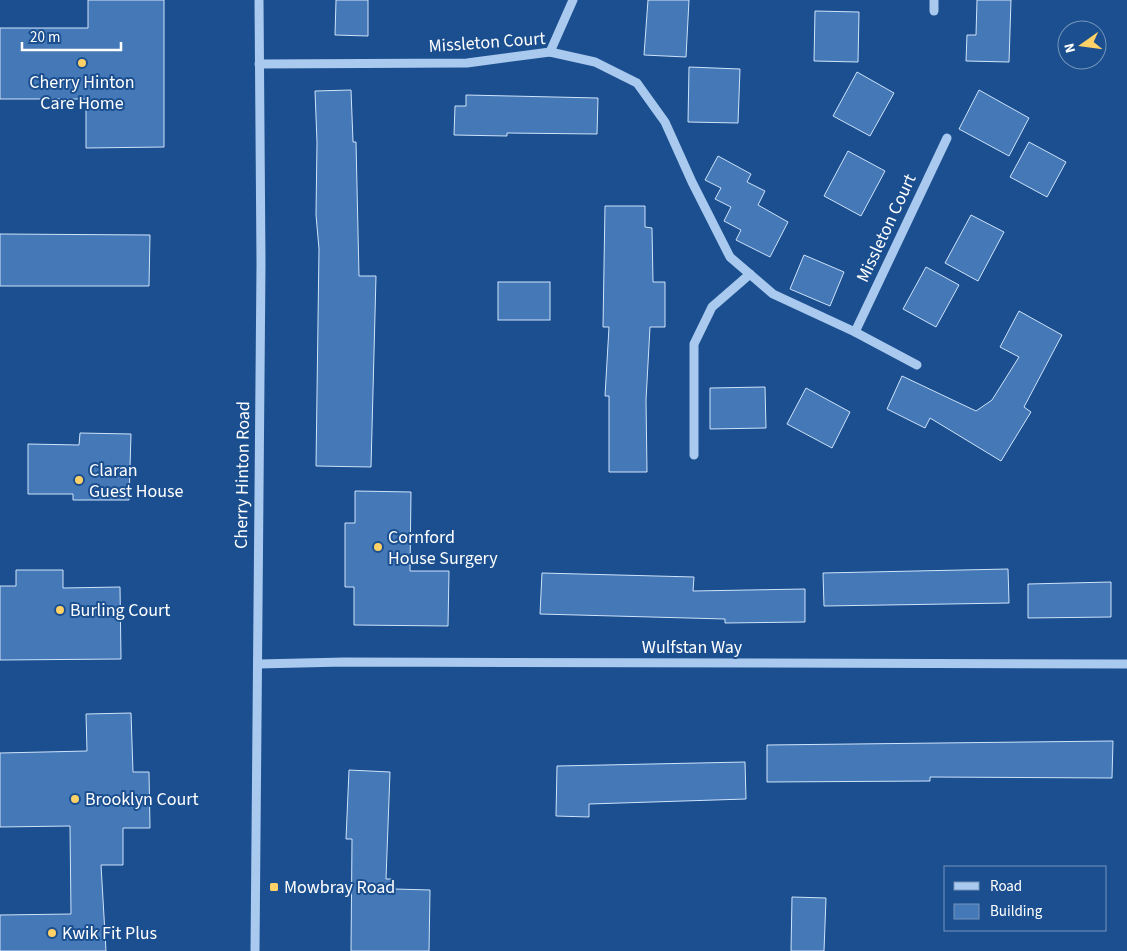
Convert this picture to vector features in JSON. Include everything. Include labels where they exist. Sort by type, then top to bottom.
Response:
[{"type":"street","name":"Cherry Hinton Road","points":[[255,951],[261,271],[259,0]]},
{"type":"street","points":[[550,52],[573,0]]},
{"type":"street","points":[[934,0],[934,11]]},
{"type":"street","name":"Missleton Court","points":[[260,64],[467,63],[550,52],[595,62],[637,83],[665,122],[692,182],[730,257],[774,294],[855,332],[917,365]]},
{"type":"street","name":"Missleton Court","points":[[855,332],[947,138]]},
{"type":"street","points":[[694,455],[694,344],[712,307],[750,274]]},
{"type":"street","name":"Wulfstan Way","points":[[258,664],[372,662],[1127,664]]},
{"type":"building","name":"Cherry Hinton Care Home","points":[[88,0],[164,0],[164,147],[86,148],[86,99],[0,99],[0,28],[88,28]]},
{"type":"building","points":[[336,0],[368,0],[368,36],[335,35]]},
{"type":"building","points":[[648,0],[689,0],[686,57],[644,55]]},
{"type":"building","points":[[977,0],[1011,0],[1009,62],[966,61],[967,35],[976,35]]},
{"type":"building","points":[[815,11],[859,12],[858,62],[814,61]]},
{"type":"building","points":[[689,67],[740,69],[738,123],[688,122]]},
{"type":"building","points":[[857,72],[894,93],[870,136],[833,116]]},
{"type":"building","points":[[351,90],[353,142],[356,142],[359,276],[376,276],[371,467],[316,466],[319,249],[316,215],[317,142],[315,91]]},
{"type":"building","points":[[979,90],[1029,118],[1009,156],[959,129]]},
{"type":"building","points":[[466,95],[598,98],[597,134],[507,133],[507,136],[454,135],[455,106],[466,106]]},
{"type":"building","points":[[1029,142],[1066,162],[1047,197],[1010,177]]},
{"type":"building","points":[[848,151],[885,171],[861,216],[824,196]]},
{"type":"building","points":[[718,156],[751,174],[747,182],[765,191],[758,205],[788,222],[770,257],[736,240],[741,230],[724,221],[731,207],[715,199],[721,188],[705,180]]},
{"type":"building","points":[[605,206],[645,206],[645,227],[652,228],[653,282],[665,282],[665,327],[650,327],[646,400],[647,472],[609,472],[609,396],[605,396],[609,327],[603,327]]},
{"type":"building","points":[[971,215],[1004,232],[978,281],[945,263]]},
{"type":"building","points":[[0,234],[150,235],[149,286],[0,286]]},
{"type":"building","points":[[804,255],[844,272],[830,306],[790,289]]},
{"type":"building","points":[[926,267],[959,285],[936,327],[903,309]]},
{"type":"building","points":[[498,282],[550,282],[550,320],[498,320]]},
{"type":"building","points":[[1019,311],[1062,335],[1024,407],[1031,412],[1001,461],[930,418],[925,428],[887,409],[902,376],[976,411],[992,400],[1019,357],[1000,347]]},
{"type":"building","points":[[765,387],[766,428],[710,429],[710,388]]},
{"type":"building","points":[[806,388],[850,412],[832,448],[787,424]]},
{"type":"building","points":[[80,433],[131,434],[129,500],[73,500],[73,494],[28,494],[28,444],[79,445]]},
{"type":"building","name":"Cornford House Surgery","points":[[355,491],[411,492],[410,571],[449,571],[448,626],[354,625],[354,587],[345,587],[345,523],[355,523]]},
{"type":"building","points":[[1008,569],[1009,603],[824,606],[823,573]]},
{"type":"building","name":"Burling Court","points":[[16,570],[63,570],[63,588],[120,587],[121,659],[0,660],[0,586],[16,586]]},
{"type":"building","points":[[542,573],[694,577],[693,591],[805,589],[805,622],[725,623],[725,619],[540,614]]},
{"type":"building","points":[[1111,582],[1111,617],[1028,618],[1028,584]]},
{"type":"building","name":"Brooklyn Court","points":[[131,713],[133,772],[149,772],[150,828],[123,828],[123,865],[101,865],[106,951],[0,951],[0,915],[71,914],[70,826],[0,827],[0,753],[87,751],[86,714]]},
{"type":"building","points":[[1113,741],[1112,778],[930,777],[930,781],[767,782],[767,745]]},
{"type":"building","points":[[745,762],[746,799],[589,804],[589,817],[556,816],[557,766]]},
{"type":"building","points":[[349,770],[390,772],[386,879],[394,879],[395,889],[430,890],[429,951],[351,951],[352,839],[346,839]]},
{"type":"building","points":[[792,897],[826,898],[824,951],[791,951]]},
{"type":"place","name":"Cherry Hinton Care Home","points":[[82,63]]},
{"type":"place","name":"Claran Guest House","points":[[79,480]]},
{"type":"place","name":"Cornford House Surgery","points":[[378,547]]},
{"type":"place","name":"Burling Court","points":[[60,610]]},
{"type":"place","name":"Brooklyn Court","points":[[75,799]]},
{"type":"place","name":"Mowbray Road","points":[[274,887]]},
{"type":"place","name":"Kwik Fit Plus","points":[[52,933]]}]
